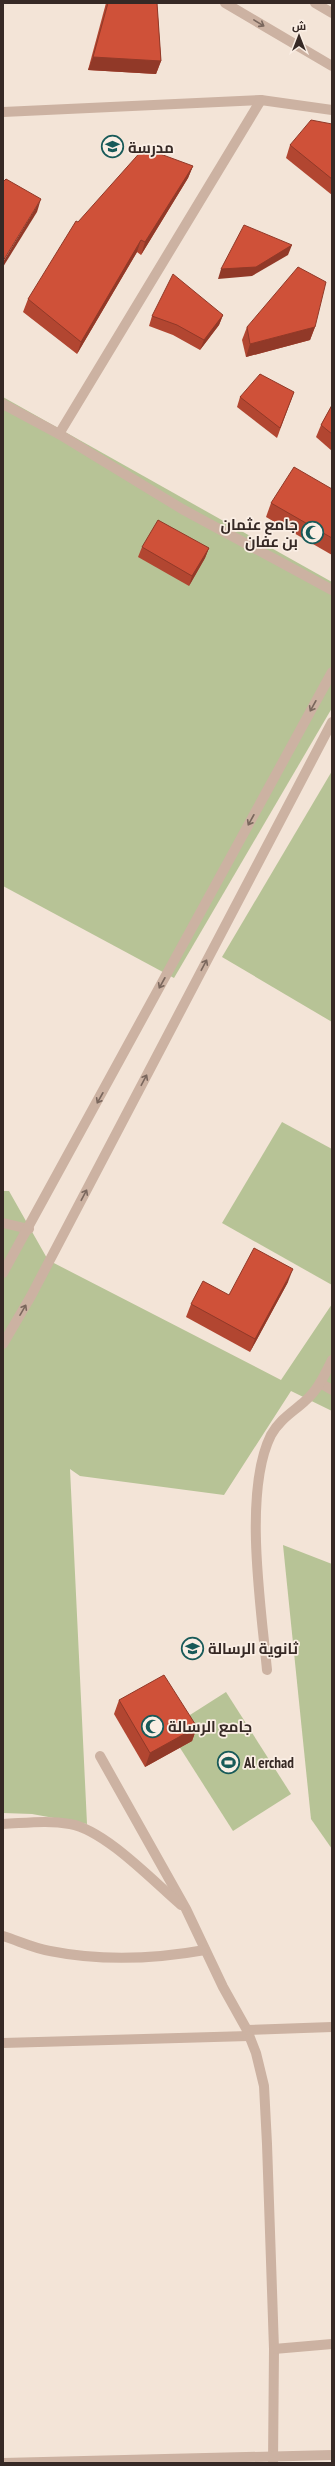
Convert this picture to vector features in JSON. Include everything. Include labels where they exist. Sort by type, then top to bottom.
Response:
[{"type":"street","points":[[225,3],[332,66]]},
{"type":"street","points":[[315,3],[332,13]]},
{"type":"street","points":[[59,434],[261,100]]},
{"type":"street","points":[[3,112],[261,100],[332,110]]},
{"type":"street","points":[[3,404],[59,434],[182,509],[332,590]]},
{"type":"street","points":[[3,1273],[29,1229],[332,672]]},
{"type":"street","points":[[3,1344],[31,1296],[332,722]]},
{"type":"street","points":[[3,1223],[29,1229]]},
{"type":"street","points":[[267,1670],[257,1541],[259,1471],[272,1435],[287,1414],[306,1400],[320,1383],[332,1360]]},
{"type":"street","points":[[320,1383],[332,1390]]},
{"type":"street","points":[[100,1756],[186,1909],[205,1950],[248,2033],[264,2086],[274,2349],[273,2459]]},
{"type":"street","points":[[3,1824],[49,1822],[72,1824],[90,1832],[119,1852],[186,1909]]},
{"type":"street","points":[[3,1936],[50,1951],[83,1956],[171,1956],[205,1950]]},
{"type":"street","points":[[3,2043],[248,2033],[332,2027]]},
{"type":"street","points":[[274,2349],[332,2344]]},
{"type":"street","points":[[312,2455],[321,2463]]},
{"type":"street","points":[[3,2463],[273,2459],[312,2455],[332,2455]]},
{"type":"green space","points":[[3,397],[332,582],[332,708],[174,978],[3,886]]},
{"type":"green space","points":[[332,771],[332,1022],[222,957]]},
{"type":"green space","points":[[282,1122],[332,1149],[332,1285],[222,1223]]},
{"type":"green space","points":[[3,1191],[9,1191],[48,1260],[281,1380],[332,1304],[332,1411],[291,1391],[224,1495],[80,1476],[70,1469],[87,1824],[32,1814],[3,1813]]},
{"type":"green space","points":[[283,1545],[332,1564],[332,1849],[311,1819]]},
{"type":"green space","name":"Al erchad","points":[[226,1692],[291,1794],[233,1831],[168,1729]]},
{"type":"building","points":[[108,3],[157,3],[161,61],[93,57]]},
{"type":"building","points":[[311,120],[332,124],[332,179],[290,145]]},
{"type":"building","points":[[144,148],[193,166],[145,242],[141,240],[81,342],[28,299],[76,221],[78,222]]},
{"type":"building","points":[[6,179],[41,199],[3,261],[3,182]]},
{"type":"building","points":[[244,225],[292,245],[256,267],[221,269]]},
{"type":"building","points":[[298,267],[326,282],[315,327],[250,344],[247,327]]},
{"type":"building","points":[[173,274],[223,315],[204,340],[177,325],[152,316]]},
{"type":"building","points":[[260,374],[294,392],[280,428],[240,397]]},
{"type":"building","points":[[332,405],[332,434],[321,425]]},
{"type":"building","points":[[294,467],[332,489],[332,538],[271,503]]},
{"type":"building","points":[[158,520],[209,548],[192,576],[142,547]]},
{"type":"building","points":[[254,1248],[293,1269],[255,1339],[191,1304],[203,1281],[229,1295]]},
{"type":"building","points":[[164,1675],[197,1727],[150,1753],[119,1700]]},
{"type":"place","name":"مدرسة","points":[[112,147]]},
{"type":"place","name":"جامع عثمان بن عفان","points":[[313,533]]},
{"type":"place","name":"ثانوية الرسالة","points":[[192,1648]]},
{"type":"place","name":"جامع الرسالة","points":[[153,1726]]},
{"type":"place","name":"Al erchad","points":[[229,1762]]}]
